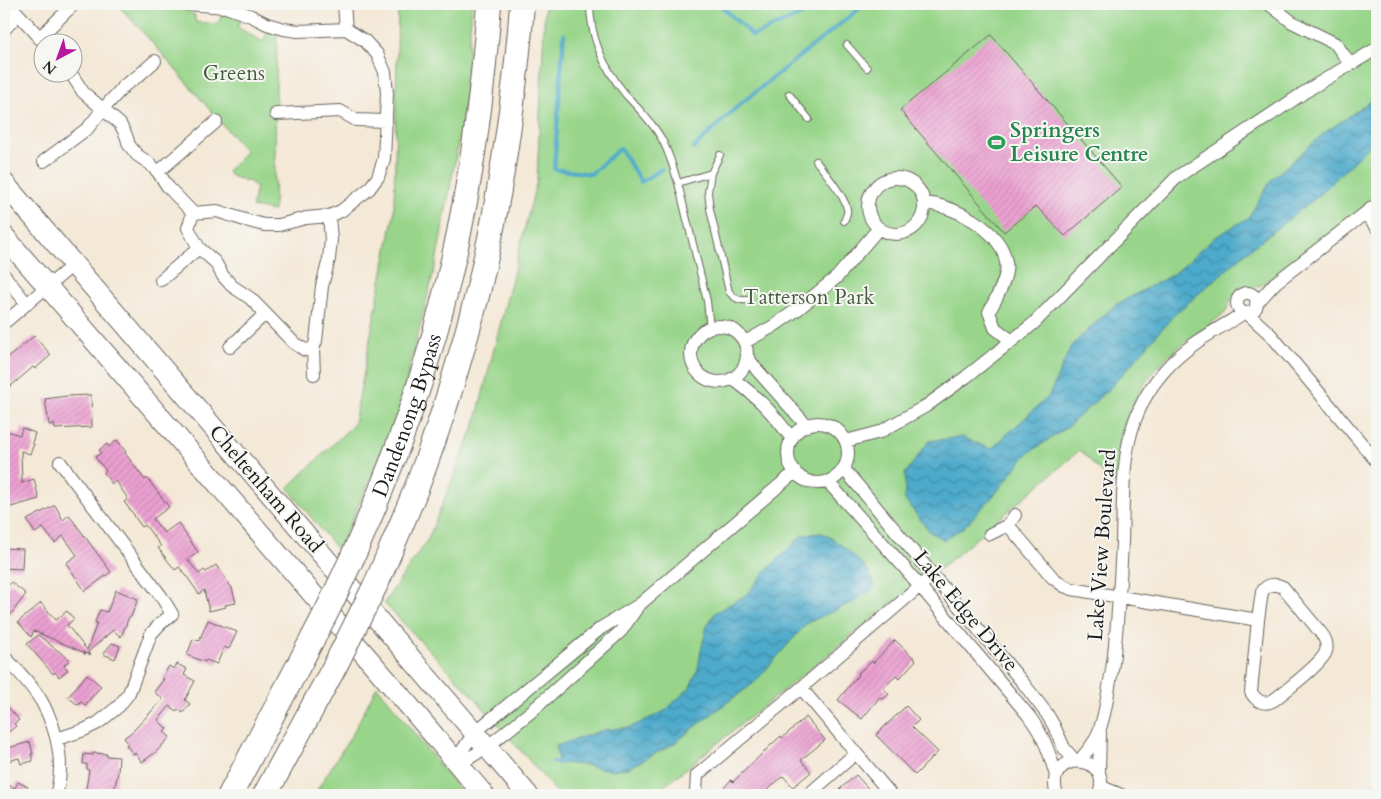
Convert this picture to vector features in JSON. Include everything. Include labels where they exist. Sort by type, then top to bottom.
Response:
[{"type":"highway","name":"Dandenong Bypass","points":[[230,795],[354,556],[398,446],[428,358],[458,237],[470,175],[485,56],[489,4]]},
{"type":"highway","name":"Dandenong Bypass","points":[[265,795],[336,664],[377,582],[430,450],[475,305],[489,243],[502,175],[513,95],[522,4]]},
{"type":"main road","name":"Cheltenham Road","points":[[4,183],[73,266],[528,795]]},
{"type":"main road","name":"Cheltenham Road","points":[[4,236],[415,712],[484,795]]},
{"type":"street","points":[[9,4],[35,32]]},
{"type":"street","points":[[49,32],[74,4]]},
{"type":"street","points":[[188,4],[226,7],[284,29],[298,31],[346,29],[364,41],[377,54],[385,72],[387,93],[384,159],[378,177],[369,189],[340,211],[329,216],[306,218],[279,225],[264,225],[217,211],[193,213]]},
{"type":"street","points":[[251,16],[255,4]]},
{"type":"street","points":[[344,4],[346,29]]},
{"type":"street","points":[[1269,4],[1292,22],[1336,44],[1350,64]]},
{"type":"street","points":[[4,30],[18,14]]},
{"type":"street","points":[[846,442],[880,432],[926,406],[966,377],[1033,324],[1177,177],[1311,88],[1376,49]]},
{"type":"street","points":[[44,161],[88,128],[125,85],[155,61]]},
{"type":"street","points":[[76,82],[83,92],[120,124],[129,146],[158,172],[168,187],[193,213]]},
{"type":"street","points":[[276,114],[340,111],[356,120],[386,121]]},
{"type":"street","points":[[158,172],[216,122]]},
{"type":"street","points":[[892,178],[900,178],[909,181],[917,187],[924,203],[919,222],[904,233],[887,233],[879,228],[874,224],[868,213],[869,197],[877,184],[892,178]]},
{"type":"street","points":[[924,203],[960,213],[988,230],[1000,245],[1007,263],[1003,285],[989,312],[995,328],[1012,340]]},
{"type":"street","name":"Lake View Boulevard","points":[[1101,791],[1102,782],[1099,773],[1100,728],[1113,663],[1117,628],[1120,598],[1125,466],[1135,418],[1147,394],[1165,370],[1185,351],[1209,332],[1248,306],[1377,204]]},
{"type":"street","points":[[193,213],[188,228],[199,248],[215,262],[223,276],[232,286],[250,298],[294,344],[305,350],[313,349]]},
{"type":"street","points":[[1366,214],[1377,228]]},
{"type":"street","points":[[314,374],[313,349],[316,341],[322,286],[329,259],[331,240],[329,216]]},
{"type":"street","points":[[745,342],[798,309],[837,278],[879,228]]},
{"type":"street","points":[[162,280],[199,248]]},
{"type":"street","points":[[4,323],[73,266]]},
{"type":"street","points":[[4,275],[27,304]]},
{"type":"street","points":[[1248,306],[1377,462]]},
{"type":"street","points":[[230,347],[265,314]]},
{"type":"street","points":[[748,358],[739,375],[724,382],[715,382],[706,379],[694,366],[691,356],[692,347],[702,332],[710,328],[718,326],[733,330],[745,342],[748,358],[807,426]]},
{"type":"street","points":[[733,379],[765,405],[792,439]]},
{"type":"street","points":[[814,424],[829,426],[842,435],[846,442],[848,460],[844,469],[838,477],[828,482],[820,484],[802,479],[790,465],[788,456],[792,439],[807,426],[814,424]]},
{"type":"street","points":[[57,739],[98,723],[119,706],[129,693],[152,634],[172,614],[60,462]]},
{"type":"street","name":"Lake Edge Drive","points":[[844,469],[1039,703],[1054,726],[1064,748],[1077,761]]},
{"type":"street","points":[[457,763],[601,628],[639,605],[795,472]]},
{"type":"street","name":"Lake Edge Drive","points":[[828,482],[920,586],[1036,726],[1048,748],[1056,776],[1054,782],[1057,795]]},
{"type":"street","points":[[990,534],[1012,520],[1058,582],[1072,589],[1258,620]]},
{"type":"street","points":[[698,795],[696,792],[697,775],[934,575]]},
{"type":"street","points":[[1270,585],[1279,585],[1283,587],[1325,637],[1327,645],[1326,652],[1320,661],[1268,703],[1256,700],[1251,692],[1258,620],[1262,592],[1270,585]]},
{"type":"street","points":[[457,763],[480,740],[533,710],[621,631],[639,605]]},
{"type":"street","points":[[4,656],[42,703],[50,720],[59,750],[60,771],[56,795]]},
{"type":"street","points":[[801,688],[890,795]]},
{"type":"street","name":"Lake View Boulevard","points":[[1056,776],[1064,766],[1077,761],[1090,749],[1100,728]]},
{"type":"street","points":[[808,795],[856,754]]},
{"type":"street","points":[[1077,761],[1087,763],[1099,773]]},
{"type":"street","points":[[1101,791],[1121,795]]},
{"type":"lane","points":[[590,4],[590,17],[596,45],[608,70],[626,94],[648,118],[661,138],[670,158],[678,183],[706,301],[710,328]]},
{"type":"lane","points":[[846,45],[867,68]]},
{"type":"lane","points":[[789,94],[809,119]]},
{"type":"lane","points":[[720,155],[711,173],[708,192],[710,209],[729,292],[740,301],[748,300]]},
{"type":"lane","points":[[816,161],[835,186],[847,209],[844,221]]},
{"type":"lane","points":[[678,183],[711,173]]},
{"type":"green space","name":"Greens","points":[[117,4],[173,4],[195,15],[195,22],[218,24],[222,13],[241,19],[237,27],[263,42],[268,31],[277,34],[274,211],[252,207],[256,187],[250,182],[231,176],[227,171],[246,152]]},
{"type":"green space","points":[[398,4],[472,4],[465,95],[459,140],[436,263],[398,418],[338,551],[288,488],[354,424],[394,213]]},
{"type":"green space","name":"Tatterson Park","points":[[545,4],[1377,4],[1377,196],[1263,284],[1244,288],[1235,293],[1222,315],[1164,361],[1146,381],[1127,417],[1119,447],[1117,484],[1108,479],[1080,450],[945,565],[902,595],[653,795],[559,795],[476,699],[384,603],[428,539],[475,424],[537,180]]},
{"type":"green space","points":[[377,686],[463,795],[314,795],[353,733]]},
{"type":"water","points":[[1377,97],[1377,138],[1316,198],[1254,246],[1174,315],[1112,386],[1065,429],[1027,454],[996,493],[965,526],[944,540],[930,532],[905,500],[905,474],[929,441],[962,437],[991,449],[1049,396],[1071,346],[1115,305],[1172,275],[1214,238],[1248,218],[1272,179],[1323,134]]},
{"type":"water","points":[[822,533],[835,540],[864,566],[875,586],[869,592],[854,602],[807,623],[754,683],[673,744],[628,768],[609,770],[587,765],[558,763],[556,746],[604,730],[631,727],[665,711],[690,687],[698,669],[707,626],[715,613],[746,595],[768,569],[802,535]]},
{"type":"building","points":[[991,35],[1122,187],[1065,236],[1036,206],[1004,232],[900,110]]},
{"type":"building","points":[[34,336],[51,355],[35,369],[33,367],[4,392],[4,361]]},
{"type":"building","points":[[91,395],[92,427],[55,429],[54,424],[49,425],[45,399]]},
{"type":"building","points":[[22,428],[35,433],[32,443],[34,444],[30,454],[21,451],[22,483],[34,479],[39,499],[4,509],[4,438],[6,431],[20,435]]},
{"type":"building","points":[[117,440],[145,480],[147,478],[169,507],[153,519],[164,533],[178,523],[198,552],[188,560],[199,574],[204,570],[206,572],[216,565],[232,588],[236,603],[209,611],[204,590],[199,594],[179,567],[175,570],[158,548],[161,546],[145,525],[142,527],[124,502],[128,499],[116,481],[112,484],[104,473],[106,471],[95,457],[101,453],[99,450],[107,444],[109,447]]},
{"type":"building","points":[[55,505],[63,520],[69,515],[111,572],[85,591],[66,563],[77,555],[63,536],[55,543],[43,528],[35,533],[27,520]]},
{"type":"building","points":[[4,548],[23,549],[22,569],[4,568]]},
{"type":"building","points":[[11,582],[26,594],[4,623],[4,591]]},
{"type":"building","points":[[116,590],[138,599],[121,637],[113,630],[88,652],[91,655],[86,653],[84,655],[85,653],[34,631],[31,637],[18,622],[41,603],[56,620],[67,611],[74,619],[67,625],[87,650],[100,610],[107,612]]},
{"type":"building","points":[[208,620],[237,632],[229,649],[224,647],[217,664],[206,660],[205,662],[187,655],[193,639],[199,641]]},
{"type":"building","points":[[38,635],[70,660],[64,665],[68,670],[59,677],[55,672],[53,674],[27,644]]},
{"type":"building","points":[[895,640],[916,660],[899,679],[896,676],[883,688],[889,694],[882,700],[880,697],[862,719],[838,700],[858,673],[872,661],[873,663]]},
{"type":"building","points":[[112,643],[120,646],[115,659],[103,654]]},
{"type":"building","points":[[177,664],[187,669],[184,675],[195,681],[185,700],[190,704],[183,713],[178,709],[176,711],[170,706],[158,720],[167,729],[164,732],[170,737],[156,752],[142,762],[126,745],[128,743],[124,738],[163,699],[154,692],[164,679],[162,679],[169,666],[174,669]]},
{"type":"building","points":[[87,674],[101,686],[85,705],[81,702],[78,705],[68,697]]},
{"type":"building","points":[[4,702],[19,720],[14,724],[16,726],[4,736]]},
{"type":"building","points":[[906,706],[919,720],[912,727],[938,752],[915,775],[876,735]]},
{"type":"building","points":[[806,717],[825,740],[801,760],[811,772],[793,787],[783,776],[762,795],[717,795],[731,780],[733,782],[781,736],[782,738]]},
{"type":"building","points":[[30,742],[33,761],[21,764],[19,758],[4,762],[4,749]]},
{"type":"building","points":[[93,753],[119,757],[113,795],[85,795],[89,770],[87,769],[87,764],[83,764],[84,754],[93,755]]},
{"type":"building","points":[[856,775],[874,795],[833,795]]},
{"type":"building","points":[[18,782],[28,787],[25,793],[30,795],[4,795],[4,783],[15,788]]},
{"type":"waterway","points":[[719,4],[753,36],[826,4]]},
{"type":"waterway","points":[[693,149],[739,105],[865,4]]},
{"type":"waterway","points":[[564,34],[554,169],[591,174],[620,148],[641,182],[662,169]]},
{"type":"waterway","points":[[553,762],[563,761]]},
{"type":"place","name":"Springers Leisure Centre","points":[[996,142]]}]
